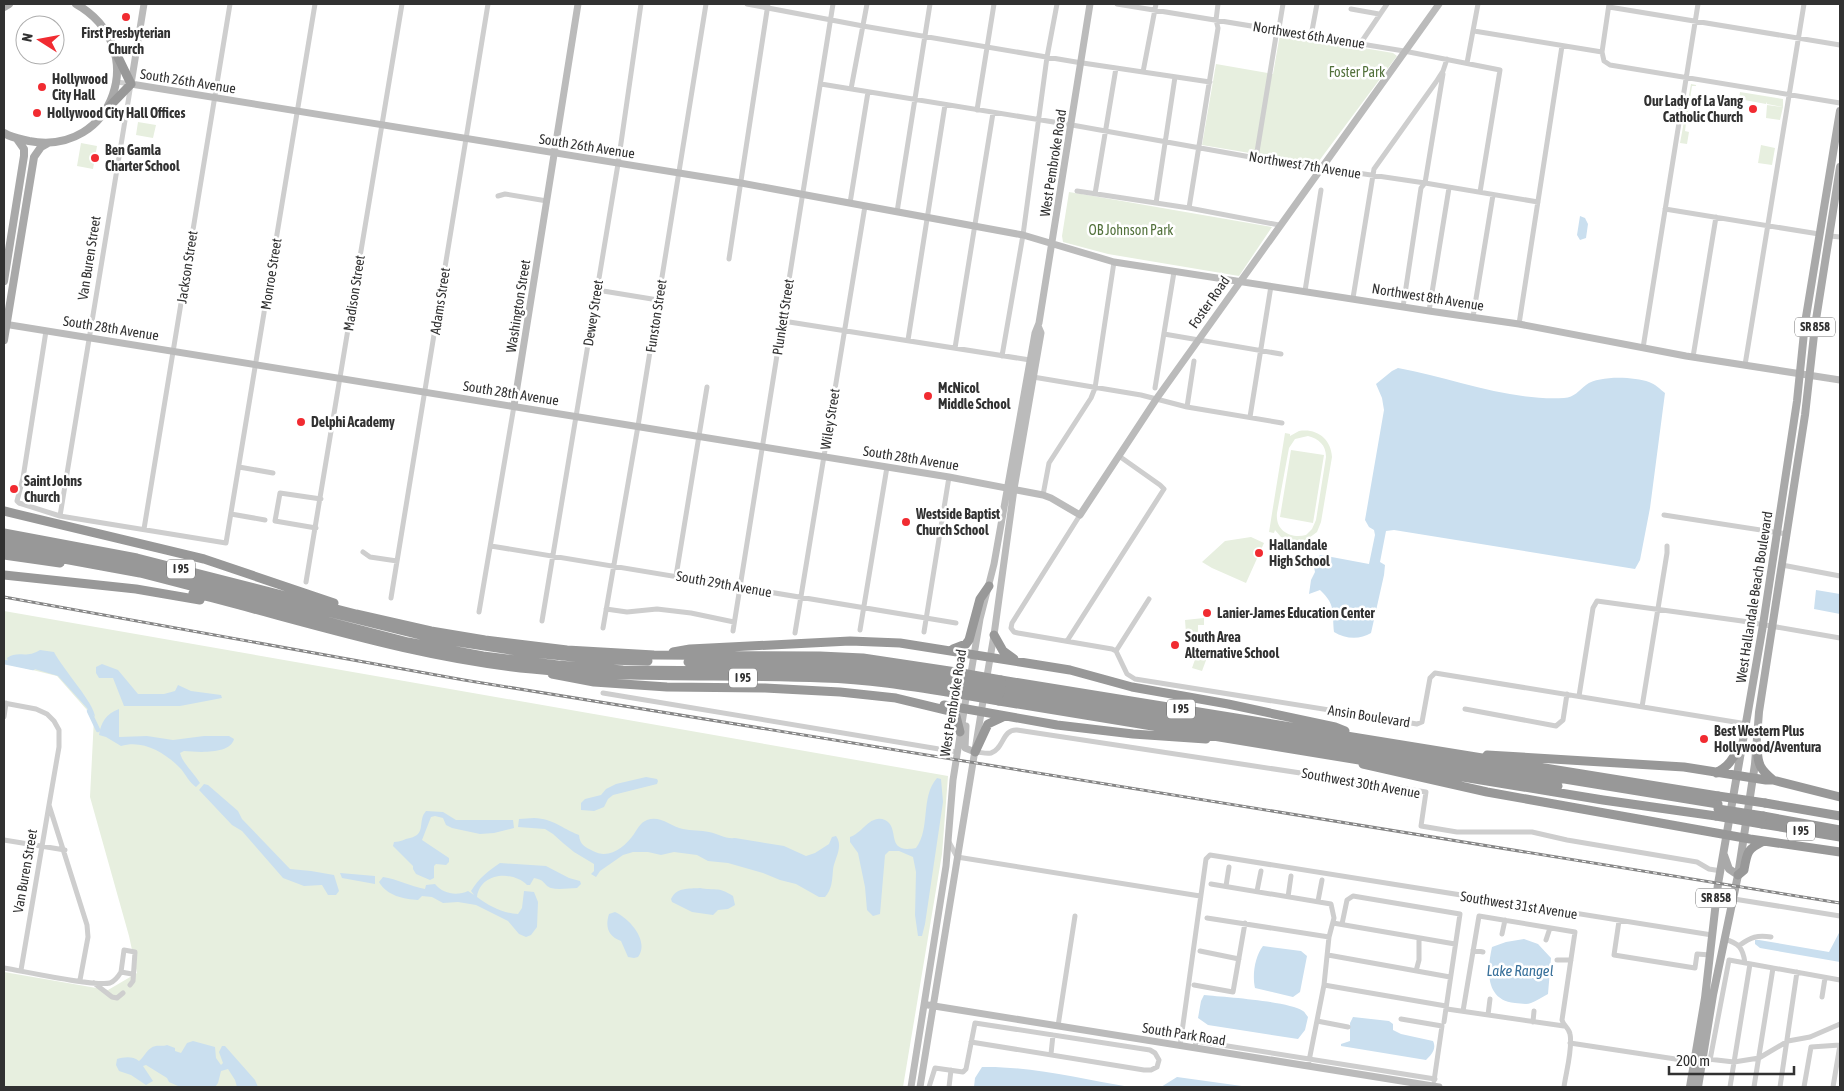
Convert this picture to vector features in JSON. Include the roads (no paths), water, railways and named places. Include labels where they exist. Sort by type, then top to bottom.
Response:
[{"type":"highway","points":[[105,111],[131,84],[116,52]]},
{"type":"highway","points":[[4,512],[204,559],[330,601],[356,614]]},
{"type":"highway","name":"I 95","points":[[4,533],[137,558],[356,614],[431,631],[485,640],[567,650],[654,655],[862,658],[954,683],[1361,738],[1467,755],[1652,786],[1717,806],[1763,814],[1840,816]]},
{"type":"highway","points":[[4,540],[134,564],[406,632],[523,652],[603,660],[838,664],[895,670],[954,683]]},
{"type":"highway","points":[[4,548],[140,573],[408,642],[483,656],[623,670],[830,672],[954,683]]},
{"type":"highway","name":"I 95","points":[[4,555],[133,578],[429,653],[532,669],[642,676],[822,678],[954,683],[1000,690],[1244,740],[1604,800],[1717,806],[1763,814],[1840,838]]},
{"type":"highway","points":[[4,575],[136,589],[235,604]]},
{"type":"highway","points":[[951,650],[960,647],[970,640],[980,599],[989,586]]},
{"type":"highway","points":[[994,635],[1003,651],[1016,660]]},
{"type":"highway","points":[[654,655],[690,649],[850,641],[900,643],[1070,670],[1132,687],[1228,704],[1335,727],[1361,738]]},
{"type":"highway","points":[[532,669],[563,678],[602,682],[668,687],[765,688],[896,698],[950,711],[956,716],[960,732]]},
{"type":"highway","points":[[1000,690],[1520,771],[1617,785],[1652,786]]},
{"type":"highway","points":[[1000,690],[1586,791],[1604,800]]},
{"type":"highway","points":[[923,704],[936,704],[1004,717],[1133,734],[1207,740],[1244,740]]},
{"type":"highway","points":[[975,752],[988,724],[1004,717]]},
{"type":"highway","points":[[1716,773],[1730,765],[1734,753],[1742,746]]},
{"type":"highway","points":[[1757,748],[1760,766],[1765,774],[1773,780]]},
{"type":"highway","points":[[1467,755],[1502,755],[1656,765],[1768,781],[1773,780],[1840,797]]},
{"type":"highway","points":[[1341,757],[1372,767],[1487,792],[1742,837],[1840,852]]},
{"type":"highway","points":[[1520,771],[1717,806]]},
{"type":"highway","points":[[1484,773],[1717,806]]},
{"type":"highway","points":[[1763,814],[1840,824]]},
{"type":"highway","points":[[1763,814],[1840,830]]},
{"type":"highway","points":[[1738,875],[1744,870],[1747,853],[1751,847],[1764,840]]},
{"type":"main road","points":[[4,7],[9,4]]},
{"type":"main road","points":[[4,133],[17,139],[48,143],[60,142],[80,134],[97,121],[105,111],[117,82],[116,52],[100,23],[92,14],[76,4]]},
{"type":"main road","name":"West Hallandale Beach Boulevard","points":[[1690,1087],[1702,1059],[1699,1053],[1698,1039],[1720,871],[1763,625],[1793,431],[1805,323],[1840,111]]},
{"type":"main road","points":[[4,281],[24,149],[17,139]]},
{"type":"main road","points":[[4,340],[5,324],[34,157],[38,150],[48,143]]},
{"type":"main road","name":"West Hallandale Beach Boulevard","points":[[1698,1087],[1720,960],[1738,875],[1742,837],[1757,748],[1759,712],[1792,502],[1810,376],[1815,326],[1840,167]]},
{"type":"main road","points":[[18,194],[21,203],[18,225],[21,230]]},
{"type":"main road","points":[[1822,216],[1825,229],[1830,236]]},
{"type":"main road","points":[[13,225],[17,233],[16,244],[18,251]]},
{"type":"main road","points":[[1820,234],[1827,251]]},
{"type":"main road","points":[[1793,431],[1796,439],[1793,459],[1797,466]]},
{"type":"main road","points":[[1788,465],[1792,473],[1789,497],[1792,502]]},
{"type":"main road","points":[[1723,853],[1729,869],[1738,875]]},
{"type":"main road","points":[[1715,910],[1717,927],[1724,939]]},
{"type":"main road","points":[[1712,935],[1718,943],[1720,960]]},
{"type":"street","name":"Van Buren Street","points":[[60,516],[144,4]]},
{"type":"street","name":"Jackson Street","points":[[144,529],[230,4]]},
{"type":"street","name":"Monroe Street","points":[[144,529],[226,543],[315,4]]},
{"type":"street","name":"Madison Street","points":[[306,582],[402,4]]},
{"type":"street","name":"Adams Street","points":[[391,598],[488,4]]},
{"type":"street","name":"Washington Street","points":[[479,612],[578,4]]},
{"type":"street","name":"Dewey Street","points":[[542,621],[618,164],[641,4]]},
{"type":"street","name":"Funston Street","points":[[603,628],[638,426],[706,4]]},
{"type":"street","points":[[747,4],[768,5],[863,26],[1210,82]]},
{"type":"street","name":"Plunkett Street","points":[[733,631],[833,4]]},
{"type":"street","points":[[851,89],[867,4]]},
{"type":"street","points":[[897,212],[930,4]]},
{"type":"street","points":[[977,110],[994,4]]},
{"type":"street","points":[[1002,356],[1023,235],[1047,57],[1057,4]]},
{"type":"street","name":"West Pembroke Road","points":[[912,1087],[957,857],[991,656],[1010,488],[1030,360],[1038,326],[1072,125],[1090,4]]},
{"type":"street","name":"Northwest 6th Avenue","points":[[1117,4],[1155,7],[1216,20],[1404,51],[1500,70],[1480,192]]},
{"type":"street","points":[[1189,208],[1218,28],[1216,20],[1218,4]]},
{"type":"street","points":[[1256,158],[1283,4]]},
{"type":"street","points":[[1311,36],[1317,4]]},
{"type":"street","points":[[1360,44],[1387,4]]},
{"type":"street","name":"Foster Road","points":[[1066,641],[1014,632],[1011,628],[1012,623],[1157,398],[1439,4]]},
{"type":"street","points":[[1468,63],[1478,4]]},
{"type":"street","points":[[1643,348],[1698,4]]},
{"type":"street","points":[[1745,366],[1804,4]]},
{"type":"street","points":[[729,259],[768,5]]},
{"type":"street","points":[[1840,45],[1609,6],[1602,52],[1604,61],[1610,65],[1840,103]]},
{"type":"street","points":[[1143,72],[1155,7]]},
{"type":"street","points":[[1351,9],[1380,14]]},
{"type":"street","points":[[1474,31],[1602,52]]},
{"type":"street","points":[[1519,324],[1562,46]]},
{"type":"street","points":[[1402,307],[1421,188],[1425,183],[1443,71],[1447,59]]},
{"type":"street","points":[[1095,194],[1116,68]]},
{"type":"street","points":[[1354,298],[1374,169],[1443,71]]},
{"type":"street","points":[[1156,203],[1175,77]]},
{"type":"street","name":"South 26th Avenue","points":[[117,82],[741,183],[1023,235],[1052,244]]},
{"type":"street","name":"Northwest 7th Avenue","points":[[821,84],[1072,125],[1256,158],[1538,202]]},
{"type":"street","points":[[850,204],[868,92]]},
{"type":"street","points":[[908,340],[945,105]]},
{"type":"street","points":[[955,348],[993,113]]},
{"type":"street","points":[[1429,312],[1449,188]]},
{"type":"street","points":[[1305,291],[1321,190]]},
{"type":"street","points":[[1077,191],[1189,208],[1279,225]]},
{"type":"street","points":[[498,196],[504,194],[547,201]]},
{"type":"street","points":[[1473,317],[1493,195]]},
{"type":"street","name":"Wiley Street","points":[[795,633],[865,206]]},
{"type":"street","points":[[1665,209],[1820,234]]},
{"type":"street","points":[[1693,357],[1716,217]]},
{"type":"street","points":[[1830,236],[1840,237]]},
{"type":"street","name":"Northwest 8th Avenue","points":[[1052,244],[1114,262],[1354,298],[1429,312],[1519,324],[1693,357],[1840,380]]},
{"type":"street","points":[[1043,495],[1049,463],[1091,398],[1095,388],[1114,262]]},
{"type":"street","points":[[1155,388],[1174,272]]},
{"type":"street","points":[[1250,417],[1271,286]]},
{"type":"street","points":[[597,290],[658,300]]},
{"type":"street","points":[[783,321],[1030,360]]},
{"type":"street","name":"South 28th Avenue","points":[[5,324],[949,476],[1043,495],[1080,515]]},
{"type":"street","name":"West Pembroke Road","points":[[920,1087],[949,842],[953,780],[960,732],[980,619],[989,586],[1033,377],[1041,334],[1038,326]]},
{"type":"street","points":[[46,331],[23,478],[17,500],[19,504],[60,516],[144,529]]},
{"type":"street","points":[[1164,334],[1281,354]]},
{"type":"street","points":[[1187,407],[1194,361]]},
{"type":"street","points":[[1033,377],[1157,398],[1187,407],[1282,423]]},
{"type":"street","points":[[676,576],[707,387]]},
{"type":"street","points":[[1119,456],[1164,489],[1066,641],[1116,651],[1150,599]]},
{"type":"street","points":[[239,466],[273,473]]},
{"type":"street","points":[[860,630],[887,467]]},
{"type":"street","points":[[924,632],[949,476]]},
{"type":"street","points":[[316,528],[275,521],[280,493],[321,499]]},
{"type":"street","points":[[232,514],[265,520]]},
{"type":"street","points":[[1664,514],[1787,534]]},
{"type":"street","name":"South 29th Avenue","points":[[491,546],[956,623]]},
{"type":"street","points":[[1642,707],[1668,550],[1666,546]]},
{"type":"street","points":[[363,552],[370,557],[396,562]]},
{"type":"street","points":[[1782,565],[1840,576]]},
{"type":"street","points":[[1579,696],[1595,602],[1599,601],[1840,638]]},
{"type":"street","points":[[606,609],[627,612],[657,609],[691,613],[734,622]]},
{"type":"street","name":"Ansin Boulevard","points":[[1116,651],[1126,674],[1135,679],[1417,724],[1422,722],[1430,678],[1435,673],[1747,724]]},
{"type":"street","points":[[603,693],[957,752]]},
{"type":"street","points":[[1465,709],[1556,726],[1563,720],[1567,694]]},
{"type":"street","name":"Van Buren Street","points":[[5,703],[36,709],[47,714],[59,730],[59,747],[21,970]]},
{"type":"street","points":[[4,717],[5,703]]},
{"type":"street","points":[[964,709],[967,716],[965,748],[975,752]]},
{"type":"street","name":"Southwest 30th Avenue","points":[[975,752],[988,754],[994,752],[999,748],[1007,732],[1017,730],[1426,792],[1421,826],[1457,832],[1532,832],[1567,840],[1697,862],[1709,869],[1720,871]]},
{"type":"street","points":[[49,805],[65,850],[87,925],[88,936],[80,980]]},
{"type":"street","points":[[4,840],[65,850]]},
{"type":"street","points":[[949,842],[957,857],[1200,896],[1180,1046]]},
{"type":"street","name":"Southwest 31st Avenue","points":[[1200,896],[1208,856],[1212,855],[1712,935]]},
{"type":"street","points":[[1226,886],[1229,867]]},
{"type":"street","points":[[1257,891],[1261,871]]},
{"type":"street","points":[[1288,897],[1291,876]]},
{"type":"street","points":[[1318,901],[1322,880]]},
{"type":"street","points":[[1211,884],[1332,904],[1333,923],[1329,937],[1324,985],[1308,1066]]},
{"type":"street","points":[[1195,1048],[1196,1041],[1310,1058],[1435,1085],[1460,914],[1354,896],[1347,900],[1342,924]]},
{"type":"street","points":[[1734,899],[1840,916]]},
{"type":"street","points":[[1058,1026],[1075,916]]},
{"type":"street","points":[[1463,1011],[1479,916],[1575,932],[1562,1020],[1570,1033],[1564,1087]]},
{"type":"street","points":[[1207,918],[1329,937]]},
{"type":"street","points":[[1502,934],[1505,920]]},
{"type":"street","points":[[1620,921],[1614,955],[1695,968],[1698,954],[1710,955]]},
{"type":"street","points":[[1333,923],[1455,944]]},
{"type":"street","points":[[1194,985],[1233,992],[1245,924]]},
{"type":"street","points":[[1546,940],[1550,928]]},
{"type":"street","points":[[1740,945],[1757,935],[1771,937]]},
{"type":"street","points":[[1416,971],[1419,960],[1419,938]]},
{"type":"street","points":[[1724,939],[1740,945],[1748,964],[1730,1087]]},
{"type":"street","points":[[4,968],[94,983],[108,983],[121,972],[124,950],[136,952],[132,974],[133,981],[130,985]]},
{"type":"street","points":[[1473,950],[1483,952]]},
{"type":"street","points":[[1200,951],[1238,959]]},
{"type":"street","points":[[1328,955],[1450,976]]},
{"type":"street","points":[[1557,960],[1571,960]]},
{"type":"street","points":[[1702,1059],[1729,960],[1840,980]]},
{"type":"street","points":[[1754,1087],[1773,968]]},
{"type":"street","points":[[121,972],[132,974]]},
{"type":"street","points":[[1780,1087],[1797,972]]},
{"type":"street","points":[[1822,998],[1826,978]]},
{"type":"street","points":[[94,983],[112,998],[117,998],[123,993]]},
{"type":"street","points":[[106,993],[108,983]]},
{"type":"street","points":[[1324,985],[1463,1011],[1564,1026]]},
{"type":"street","points":[[1488,1015],[1490,999]]},
{"type":"street","name":"South Park Road","points":[[929,1005],[1435,1085]]},
{"type":"street","points":[[1533,1022],[1534,1011]]},
{"type":"street","points":[[1401,1019],[1443,1024]]},
{"type":"street","points":[[1317,1022],[1348,1027]]},
{"type":"street","points":[[929,1087],[935,1068],[963,1072],[966,1069],[971,1042],[975,1023],[1150,1050],[1155,1053],[1159,1060],[1157,1067],[1151,1070],[971,1042]]},
{"type":"street","points":[[1570,1043],[1682,1060],[1702,1059],[1734,1062],[1759,1058],[1788,1041],[1810,1037],[1840,1024]]},
{"type":"street","points":[[1051,1054],[1053,1035]]},
{"type":"street","points":[[1804,1087],[1811,1047],[1840,1045],[1836,1085]]},
{"type":"street","points":[[949,1087],[951,1070]]},
{"type":"water","points":[[1580,216],[1585,218],[1588,224],[1586,238],[1580,240],[1577,235]]},
{"type":"water","points":[[1398,368],[1481,388],[1543,398],[1568,397],[1592,382],[1608,378],[1635,379],[1649,382],[1665,393],[1650,508],[1640,560],[1635,569],[1394,530],[1386,531],[1380,562],[1385,565],[1384,575],[1371,633],[1362,637],[1352,638],[1334,632],[1332,609],[1329,600],[1320,590],[1309,594],[1311,580],[1315,572],[1313,562],[1316,557],[1321,555],[1369,564],[1375,535],[1374,530],[1369,527],[1365,520],[1384,410],[1382,398],[1376,384]]},
{"type":"water","points":[[1816,590],[1840,594],[1840,614],[1814,609]]},
{"type":"water","points":[[40,650],[54,652],[90,704],[95,717],[58,676],[8,661],[7,658],[15,655],[35,653]]},
{"type":"water","points":[[102,664],[118,670],[138,694],[164,694],[175,691],[178,685],[191,691],[221,695],[222,698],[180,706],[124,706],[113,678],[99,678],[96,673],[96,667]]},
{"type":"water","points":[[119,709],[119,737],[147,736],[173,740],[204,736],[229,736],[234,739],[226,748],[220,750],[204,752],[184,751],[180,753],[200,783],[196,787],[189,781],[181,769],[154,749],[138,744],[121,746],[99,735],[105,719]]},
{"type":"water","points":[[646,777],[657,779],[657,784],[613,795],[608,799],[604,807],[594,811],[581,810],[581,803],[585,799],[601,795],[606,789],[616,784]]},
{"type":"water","points":[[937,778],[941,779],[943,802],[925,924],[922,936],[918,936],[915,915],[916,872],[913,857],[899,851],[889,851],[885,855],[880,914],[873,916],[867,910],[865,887],[858,853],[850,842],[850,837],[871,822],[880,819],[890,824],[896,844],[906,849],[916,848],[921,840],[929,794]]},
{"type":"water","points":[[204,784],[208,785],[238,811],[242,819],[290,869],[334,875],[339,891],[336,895],[328,895],[322,885],[304,886],[283,878],[242,831],[232,825],[199,790]]},
{"type":"water","points":[[426,811],[443,812],[456,820],[513,820],[514,828],[480,834],[452,828],[446,825],[443,818],[431,817],[422,840],[449,858],[449,862],[446,865],[436,864],[434,866],[434,878],[430,880],[416,874],[413,866],[393,846],[394,842],[399,842],[418,834],[423,815]]},
{"type":"water","points":[[534,818],[552,822],[579,835],[583,845],[590,850],[605,854],[616,851],[630,839],[641,824],[652,819],[661,820],[678,828],[706,831],[728,838],[784,846],[806,856],[815,853],[829,844],[832,837],[836,836],[839,849],[830,888],[825,897],[819,897],[796,884],[763,873],[728,863],[708,861],[697,855],[674,852],[661,855],[648,852],[633,852],[623,855],[600,871],[596,877],[591,874],[594,871],[594,864],[574,852],[553,834],[545,829],[518,827],[519,819]]},
{"type":"water","points":[[500,863],[546,866],[569,878],[580,881],[581,884],[577,888],[554,889],[538,879],[534,878],[530,885],[527,885],[521,880],[505,876],[498,876],[484,883],[479,889],[477,897],[496,908],[512,913],[518,914],[522,908],[524,891],[534,892],[538,902],[537,927],[531,935],[526,937],[519,934],[508,921],[476,905],[458,902],[443,903],[432,897],[422,896],[418,900],[402,898],[391,894],[379,882],[383,877],[425,889],[426,885],[435,884],[446,892],[455,894],[468,891],[474,895],[471,891],[477,882]]},
{"type":"water","points":[[340,873],[375,876],[375,884],[342,878]]},
{"type":"water","points":[[700,888],[720,890],[728,893],[733,896],[735,905],[728,909],[718,910],[713,915],[692,912],[672,902],[671,899],[676,892]]},
{"type":"water","points":[[615,912],[632,925],[640,937],[641,951],[638,957],[628,957],[621,941],[610,934],[607,923],[609,914]]},
{"type":"water","points":[[1840,931],[1840,962],[1760,948],[1755,944],[1755,940],[1759,940],[1829,952]]},
{"type":"water","name":"Lake Rangel","points":[[1524,939],[1538,944],[1551,958],[1548,994],[1527,1004],[1505,1001],[1498,996],[1493,990],[1489,974],[1492,947]]},
{"type":"water","points":[[1263,946],[1301,951],[1307,956],[1300,992],[1293,997],[1255,988],[1255,966]]},
{"type":"water","points":[[1204,995],[1255,1000],[1304,1011],[1308,1017],[1305,1030],[1298,1039],[1208,1025],[1198,1018]]},
{"type":"water","points":[[1353,1017],[1389,1021],[1393,1024],[1393,1030],[1401,1034],[1433,1041],[1433,1052],[1426,1060],[1341,1046],[1341,1044],[1350,1041],[1350,1023]]},
{"type":"water","points":[[193,1041],[215,1047],[216,1058],[221,1065],[223,1063],[219,1052],[222,1046],[225,1046],[255,1080],[258,1087],[237,1087],[228,1069],[221,1071],[215,1087],[178,1086],[169,1082],[167,1078],[146,1065],[143,1066],[153,1081],[146,1085],[131,1075],[119,1071],[116,1065],[117,1059],[131,1058],[139,1061],[149,1049],[155,1046],[167,1045],[181,1053],[187,1043]]},
{"type":"water","points":[[982,1067],[1037,1071],[1130,1087],[974,1087],[975,1078]]},
{"type":"water","points":[[1177,1077],[1249,1087],[1161,1087]]},
{"type":"waterway","points":[[4,662],[33,668]]},
{"type":"waterway","points":[[89,711],[98,730]]},
{"type":"railway","points":[[4,597],[464,680],[1840,903]]},
{"type":"place","name":"First Presbyterian Church","points":[[126,17]]},
{"type":"place","name":"Hollywood City Hall","points":[[42,87]]},
{"type":"place","name":"Our Lady of La Vang Catholic Church","points":[[1753,109]]},
{"type":"place","name":"Hollywood City Hall Offices","points":[[37,113]]},
{"type":"place","name":"Ben Gamla Charter School","points":[[95,158]]},
{"type":"place","name":"McNicol Middle School","points":[[928,396]]},
{"type":"place","name":"Delphi Academy","points":[[301,422]]},
{"type":"place","name":"Saint Johns Church","points":[[14,489]]},
{"type":"place","name":"Westside Baptist Church School","points":[[906,522]]},
{"type":"place","name":"Hallandale High School","points":[[1259,553]]},
{"type":"place","name":"Lanier-James Education Center","points":[[1207,613]]},
{"type":"place","name":"South Area Alternative School","points":[[1175,645]]},
{"type":"place","name":"Best Western Plus Hollywood/Aventura","points":[[1704,739]]},
{"type":"park label","name":"Foster Park","points":[[1357,72]]},
{"type":"park label","name":"OB Johnson Park","points":[[1131,230]]}]
